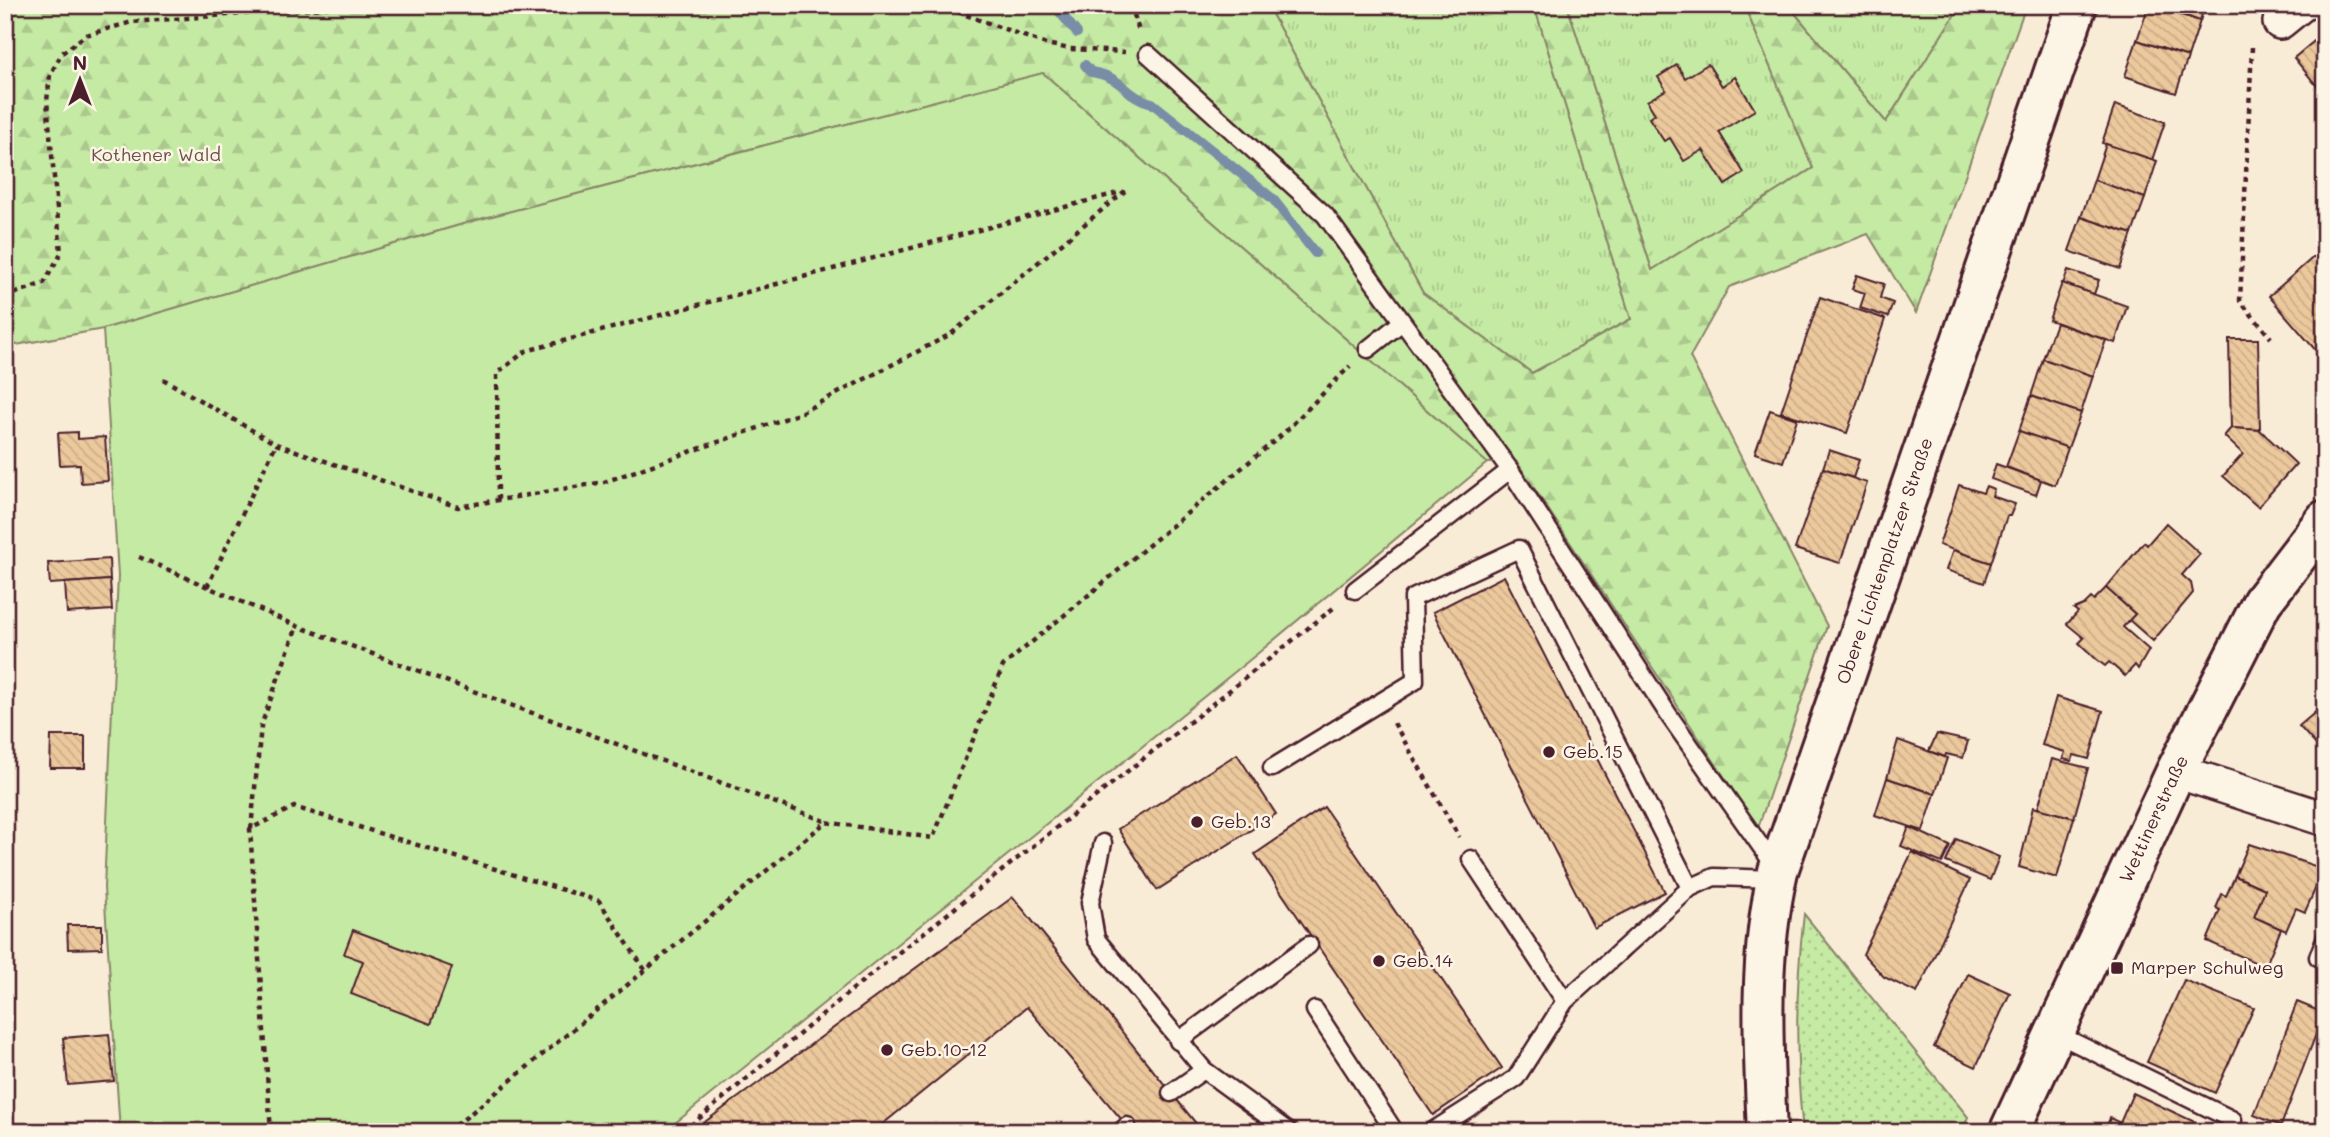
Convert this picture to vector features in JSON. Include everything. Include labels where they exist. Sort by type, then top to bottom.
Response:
[{"type":"main road","name":"Obere Lichtenplatzer Straße","points":[[1767,1132],[1761,1004],[1767,930],[1777,875],[2077,5]]},
{"type":"main road","name":"Wettinerstraße","points":[[2009,1132],[2176,771],[2262,602],[2325,520]]},
{"type":"street","points":[[2176,771],[2325,819]]},
{"type":"lane","points":[[1148,54],[1325,215],[1510,470],[1670,717],[1777,875]]},
{"type":"lane","points":[[1368,349],[1402,322]]},
{"type":"lane","points":[[1355,590],[1510,470]]},
{"type":"lane","points":[[1272,768],[1415,681],[1413,598],[1519,549],[1690,888]]},
{"type":"lane","points":[[1104,843],[1090,903],[1096,939],[1204,1070],[1289,1132]]},
{"type":"lane","points":[[1471,859],[1564,1001]]},
{"type":"lane","points":[[1432,1132],[1517,1079],[1564,1001],[1690,888],[1714,877],[1777,875]]},
{"type":"lane","points":[[2318,957],[2325,939]]},
{"type":"lane","points":[[1178,1041],[1309,945]]},
{"type":"lane","points":[[1315,1010],[1395,1132]]},
{"type":"lane","points":[[2055,1033],[2233,1120]]},
{"type":"lane","points":[[1171,1093],[1204,1070]]},
{"type":"path","points":[[5,297],[44,283],[61,253],[47,101],[50,75],[62,53],[86,35],[132,22],[362,5]]},
{"type":"path","points":[[937,5],[1046,44],[1070,49],[1148,54]]},
{"type":"path","points":[[2252,47],[2240,301],[2271,338]]},
{"type":"path","points":[[163,379],[276,444],[458,508],[604,482],[798,414],[951,334],[1125,191],[526,351],[497,373],[498,500]]},
{"type":"path","points":[[139,558],[297,626],[826,822],[933,838],[1003,666],[1284,433],[1368,349]]},
{"type":"path","points":[[206,587],[276,444]]},
{"type":"path","points":[[682,1132],[859,984],[1355,590]]},
{"type":"path","points":[[271,1132],[250,830],[261,726],[297,626]]},
{"type":"path","points":[[1381,701],[1471,859]]},
{"type":"path","points":[[250,830],[294,807],[599,901],[645,970]]},
{"type":"path","points":[[448,1132],[826,822]]},
{"type":"green space","name":"Kothener Wald","points":[[5,5],[1267,5],[1423,293],[1532,373],[1631,319],[1534,5],[1567,5],[1652,270],[1813,168],[1744,5],[1788,5],[1886,122],[1961,5],[2026,5],[1916,313],[1868,234],[1729,287],[1690,357],[1827,626],[1758,828],[1517,462],[1487,463],[1043,73],[477,220],[103,329],[5,347]]},
{"type":"green space","points":[[1267,5],[1534,5],[1631,319],[1532,373],[1423,293]]},
{"type":"green space","points":[[1567,5],[1744,5],[1813,168],[1652,270]]},
{"type":"green space","points":[[1788,5],[1961,5],[1886,122]]},
{"type":"green space","points":[[1043,73],[1487,463],[1257,654],[664,1132],[120,1132],[104,888],[118,576],[103,329],[477,220]]},
{"type":"green space","points":[[1804,914],[1968,1117],[1962,1132],[1803,1132],[1797,1023]]},
{"type":"building","points":[[2149,5],[2200,21],[2188,57],[2137,40]]},
{"type":"building","points":[[2155,5],[2205,5],[2200,21]]},
{"type":"building","points":[[2325,32],[2325,88],[2321,91],[2294,58]]},
{"type":"building","points":[[2137,40],[2188,57],[2176,93],[2125,76]]},
{"type":"building","points":[[1708,64],[1722,86],[1735,77],[1755,110],[1719,132],[1744,173],[1725,185],[1703,150],[1684,161],[1670,138],[1664,141],[1649,118],[1655,114],[1647,101],[1666,90],[1658,77],[1677,65],[1685,78]]},
{"type":"building","points":[[2115,105],[2165,122],[2152,160],[2102,143]]},
{"type":"building","points":[[2106,144],[2157,161],[2145,198],[2094,180]]},
{"type":"building","points":[[2094,180],[2145,198],[2132,234],[2081,217]]},
{"type":"building","points":[[2081,217],[2132,234],[2120,269],[2069,251]]},
{"type":"building","points":[[2325,247],[2325,347],[2318,353],[2269,296]]},
{"type":"building","points":[[2068,270],[2099,280],[2094,294],[2063,284]]},
{"type":"building","points":[[1857,275],[1884,284],[1880,298],[1893,303],[1888,317],[1860,308],[1865,293],[1852,289]]},
{"type":"building","points":[[2062,283],[2127,306],[2115,343],[2049,320]]},
{"type":"building","points":[[1820,297],[1885,319],[1847,433],[1781,412]]},
{"type":"building","points":[[2056,323],[2106,340],[2093,376],[2043,359]]},
{"type":"building","points":[[2229,339],[2258,339],[2260,430],[2231,428]]},
{"type":"building","points":[[2043,359],[2093,376],[2081,413],[2031,396]]},
{"type":"building","points":[[2031,396],[2081,413],[2068,448],[2019,431]]},
{"type":"building","points":[[1770,410],[1797,419],[1783,462],[1755,453]]},
{"type":"building","points":[[2231,428],[2260,430],[2296,464],[2258,507],[2223,476],[2243,454],[2224,436]]},
{"type":"building","points":[[2019,431],[2068,448],[2055,485],[2006,467]]},
{"type":"building","points":[[78,432],[78,439],[105,437],[108,481],[81,483],[80,464],[60,465],[58,433]]},
{"type":"building","points":[[1829,450],[1859,460],[1853,478],[1823,468]]},
{"type":"building","points":[[1996,464],[2041,480],[2036,495],[1991,479]]},
{"type":"building","points":[[1823,468],[1867,483],[1840,563],[1795,549]]},
{"type":"building","points":[[1959,485],[1983,493],[1986,486],[1994,489],[1992,496],[2015,504],[2010,516],[2007,516],[1991,563],[1939,545]]},
{"type":"building","points":[[2166,523],[2200,554],[2182,575],[2191,583],[2193,593],[2153,641],[2129,620],[2135,614],[2106,588],[2144,542],[2147,545]]},
{"type":"building","points":[[1953,550],[1991,563],[1984,583],[1946,570]]},
{"type":"building","points":[[109,559],[110,580],[50,584],[48,563]]},
{"type":"building","name":"Geb.15","points":[[1504,576],[1665,892],[1594,928],[1433,612]]},
{"type":"building","points":[[110,580],[112,610],[67,613],[65,583]]},
{"type":"building","points":[[2106,588],[2135,614],[2123,627],[2149,650],[2138,669],[2135,665],[2125,676],[2109,662],[2105,666],[2096,659],[2079,643],[2084,638],[2067,624],[2078,612],[2074,609],[2091,598],[2094,600]]},
{"type":"building","points":[[2056,697],[2103,711],[2089,759],[2074,755],[2072,761],[2063,759],[2065,752],[2042,745]]},
{"type":"building","points":[[2325,704],[2325,755],[2299,726]]},
{"type":"building","points":[[1937,734],[1968,741],[1963,758],[1946,754],[1945,757],[1929,751]]},
{"type":"building","points":[[51,736],[85,736],[85,768],[50,768]]},
{"type":"building","points":[[1898,740],[1947,758],[1935,794],[1887,778]]},
{"type":"building","name":"Geb.13","points":[[1237,754],[1276,814],[1157,890],[1118,829]]},
{"type":"building","points":[[2052,759],[2088,768],[2074,818],[2038,808]]},
{"type":"building","points":[[1887,778],[1935,794],[1923,831],[1875,815]]},
{"type":"building","name":"Geb.14","points":[[1324,807],[1502,1068],[1433,1115],[1255,854]]},
{"type":"building","points":[[2033,807],[2074,818],[2057,878],[2019,867]]},
{"type":"building","points":[[1909,827],[1950,846],[1942,863],[1901,846]]},
{"type":"building","points":[[1956,839],[1999,857],[1990,880],[1946,862]]},
{"type":"building","points":[[2249,844],[2324,869],[2305,912],[2296,908],[2286,931],[2254,917],[2265,889],[2235,876]]},
{"type":"building","points":[[1912,852],[1970,880],[1917,993],[1884,977],[1863,954]]},
{"type":"building","points":[[2235,876],[2265,889],[2254,917],[2281,929],[2265,967],[2207,941],[2220,910],[2216,908],[2222,894],[2226,896]]},
{"type":"building","name":"Geb.10-12","points":[[1013,897],[1203,1132],[1132,1132],[1027,1007],[873,1132],[691,1132]]},
{"type":"building","points":[[67,925],[102,925],[102,948],[68,949]]},
{"type":"building","points":[[353,930],[452,967],[431,1024],[351,994],[363,961],[344,954]]},
{"type":"building","points":[[1968,974],[2010,993],[1976,1067],[1934,1047]]},
{"type":"building","points":[[2184,980],[2254,1008],[2215,1093],[2147,1062]]},
{"type":"building","points":[[2297,1002],[2324,1013],[2281,1126],[2254,1115]]},
{"type":"building","points":[[109,1034],[114,1081],[68,1085],[63,1038]]},
{"type":"building","points":[[2133,1093],[2201,1125],[2198,1132],[2104,1132],[2110,1118],[2120,1123]]},
{"type":"waterway","points":[[1054,5],[1077,33]]},
{"type":"waterway","points":[[1085,65],[1091,72],[1111,78],[1135,96],[1152,103],[1273,199],[1315,253]]},
{"type":"place","name":"Geb.15","points":[[1549,752]]},
{"type":"place","name":"Geb.13","points":[[1197,822]]},
{"type":"place","name":"Geb.14","points":[[1379,961]]},
{"type":"place","name":"Marper Schulweg","points":[[2117,968]]},
{"type":"place","name":"Geb.10-12","points":[[887,1050]]}]
